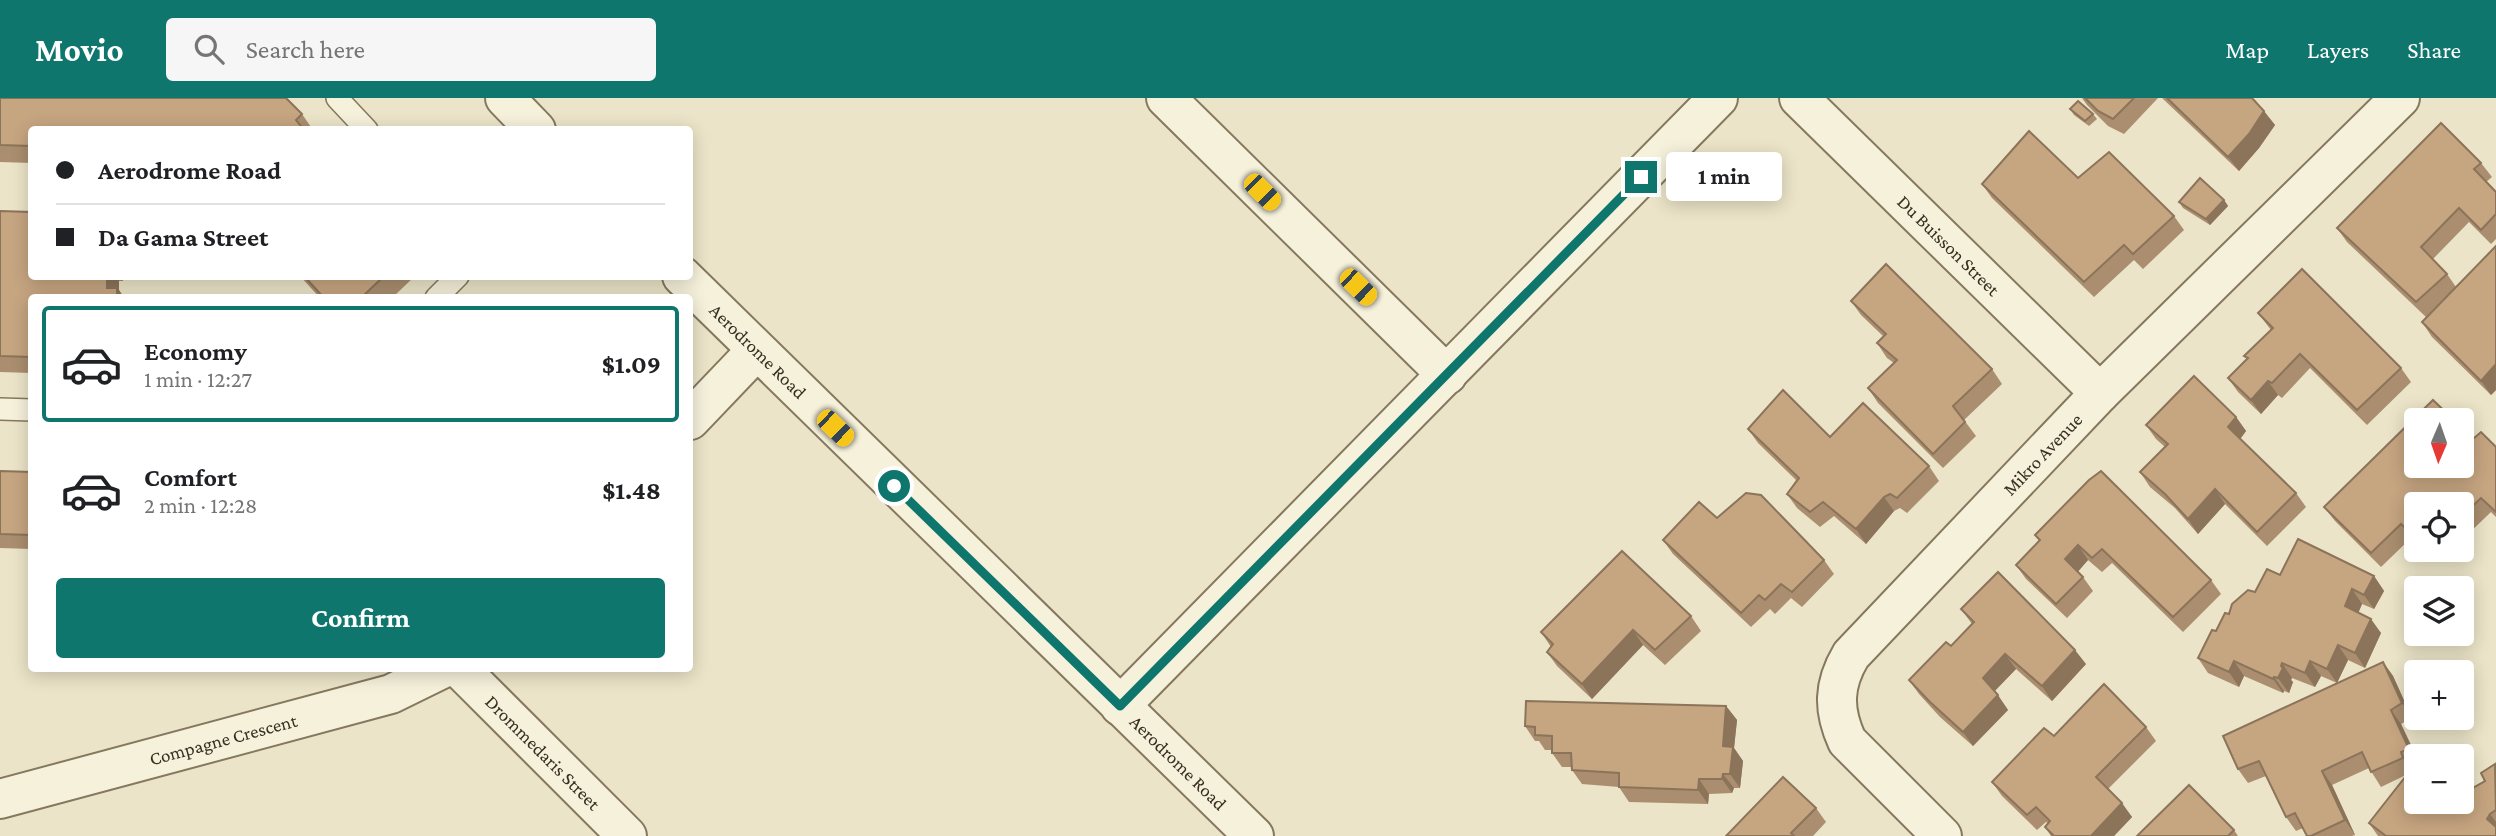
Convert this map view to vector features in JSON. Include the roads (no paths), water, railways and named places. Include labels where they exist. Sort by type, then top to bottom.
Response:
[{"type":"street","points":[[505,98],[532,126]]},
{"type":"street","points":[[1166,98],[1447,375]]},
{"type":"street","points":[[1120,706],[1718,98]]},
{"type":"street","name":"Du Buisson Street","points":[[1799,98],[2100,393]]},
{"type":"street","name":"Mikro Avenue","points":[[1942,836],[1847,741],[1839,723],[1836,704],[1837,686],[1851,655],[2100,393],[2400,98]]},
{"type":"street","name":"Aerodrome Road","points":[[686,280],[755,351],[1254,836]]},
{"type":"street","points":[[693,417],[755,351]]},
{"type":"street","name":"Compagne Crescent","points":[[0,799],[391,694],[436,672]]},
{"type":"street","name":"Drommedaris Street","points":[[463,672],[628,836]]},
{"type":"lane","points":[[337,98],[363,126]]},
{"type":"lane","points":[[440,294],[454,280]]},
{"type":"lane","points":[[0,409],[28,410]]}]
